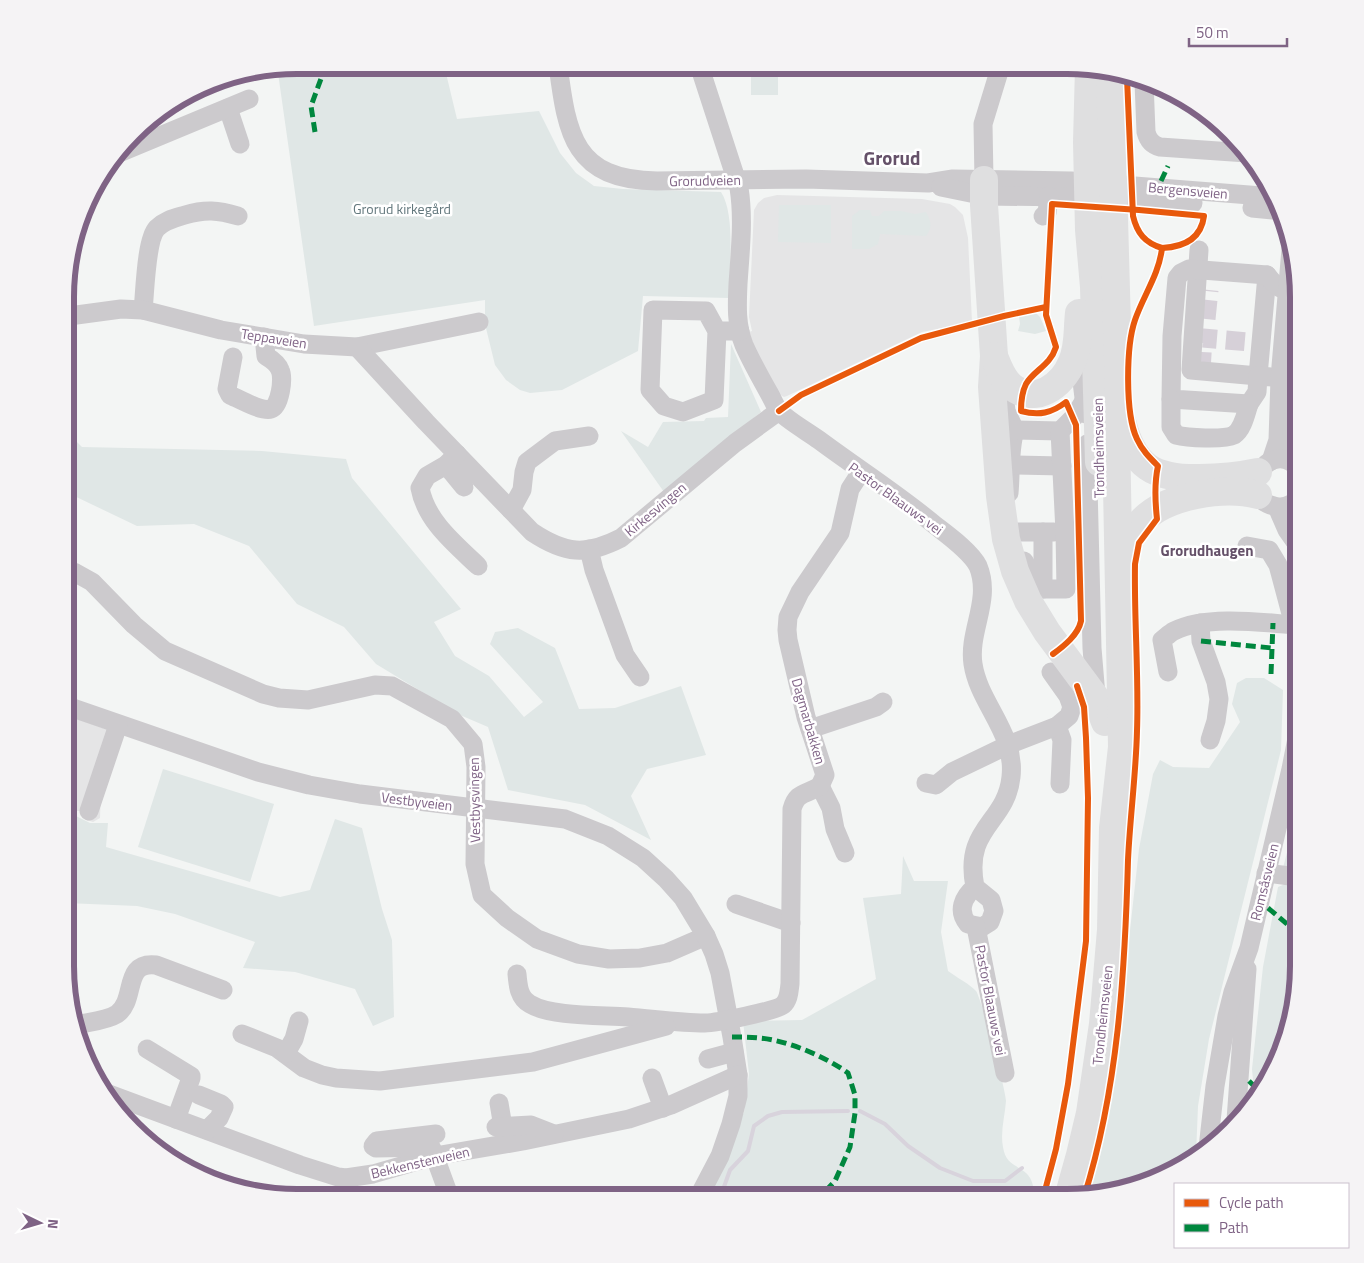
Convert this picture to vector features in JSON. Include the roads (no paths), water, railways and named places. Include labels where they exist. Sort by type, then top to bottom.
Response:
[{"type":"highway","name":"Trondheimsveien","points":[[1089,75],[1087,142],[1089,230],[1094,294],[1100,710],[1113,828]]},
{"type":"highway","name":"Trondheimsveien","points":[[1071,1189],[1090,1113],[1103,1024],[1111,930],[1113,828],[1122,747],[1116,434],[1119,399],[1110,78]]},
{"type":"highway","points":[[984,183],[1000,368],[992,387],[1007,432],[1005,469],[1006,539],[1021,588],[1041,624],[1100,710]]},
{"type":"highway","points":[[1000,368],[1016,389],[1024,392],[1037,393],[1048,391],[1064,378],[1078,346],[1082,286],[1089,230]]},
{"type":"highway","points":[[1119,399],[1121,419],[1134,453],[1156,473],[1167,476],[1216,478],[1266,484]]},
{"type":"highway","points":[[1118,563],[1130,538],[1146,516],[1156,509],[1184,498],[1238,492],[1266,484]]},
{"type":"street","name":"Grorudveien","points":[[559,74],[564,108],[572,135],[578,147],[597,166],[617,177],[641,181],[737,179],[928,183],[953,179],[1071,189]]},
{"type":"street","name":"Pastor Blaauws vei","points":[[702,74],[737,179],[741,199],[736,314],[743,343],[759,376],[779,411],[861,472],[907,502],[954,541],[976,563],[981,576],[983,589],[981,608],[972,645],[974,672],[1008,745],[1012,766],[1009,788],[1000,807],[981,833],[976,844],[972,862],[975,887],[991,900],[994,911],[990,922],[982,927],[968,924],[963,917],[964,897],[975,887]]},
{"type":"street","points":[[984,183],[983,124],[999,74]]},
{"type":"street","points":[[1144,88],[1146,132],[1148,138],[1155,146],[1160,148],[1237,152]]},
{"type":"street","points":[[131,148],[249,99]]},
{"type":"street","points":[[228,108],[240,144]]},
{"type":"street","name":"Grorudveien","points":[[984,183],[1049,196],[1071,189]]},
{"type":"street","name":"Bergensveien","points":[[1071,189],[1139,194],[1267,198]]},
{"type":"street","name":"Bergensveien","points":[[1139,194],[1186,202],[1273,210]]},
{"type":"street","points":[[1043,216],[1047,213],[1049,196]]},
{"type":"street","points":[[143,310],[150,241],[156,228],[168,220],[200,211],[221,211],[238,216]]},
{"type":"street","points":[[1199,250],[1209,290]]},
{"type":"street","points":[[1267,275],[1257,392],[1249,404],[1242,425],[1234,435],[1215,438],[1182,437],[1176,435],[1171,427],[1172,336],[1177,278],[1181,273],[1188,269],[1267,275],[1277,287],[1290,298]]},
{"type":"street","points":[[1203,270],[1198,338],[1191,370],[1258,376],[1290,374]]},
{"type":"street","name":"Teppaveien","points":[[74,315],[121,309],[143,310],[221,330],[304,344],[357,347],[478,322]]},
{"type":"street","points":[[653,310],[706,311],[717,331],[714,400],[683,412],[664,406],[650,390],[653,310]]},
{"type":"street","points":[[1198,338],[1206,319]]},
{"type":"street","points":[[717,331],[740,331]]},
{"type":"street","points":[[233,357],[227,389],[230,395],[263,409],[271,409],[277,404],[282,384],[280,370],[273,360],[266,356],[264,337]]},
{"type":"street","points":[[1078,346],[1087,437],[1092,648],[1100,710]]},
{"type":"street","name":"Kirkesvingen","points":[[357,347],[426,422],[452,459],[464,486]]},
{"type":"street","points":[[1290,383],[1266,484],[1290,533]]},
{"type":"street","points":[[1171,399],[1249,404]]},
{"type":"street","points":[[1007,432],[1060,431],[1074,417],[1084,401]]},
{"type":"street","name":"Kirkesvingen","points":[[452,459],[532,532],[553,545],[569,550],[589,549],[606,545],[621,538],[735,444],[779,411]]},
{"type":"street","points":[[1060,431],[1062,466],[1054,532],[1066,590],[1039,589],[1025,566],[1011,512],[1005,469],[1062,466]]},
{"type":"street","points":[[510,510],[522,490],[527,462],[555,441],[589,436]]},
{"type":"street","points":[[1127,438],[1130,538]]},
{"type":"street","points":[[452,459],[427,476],[421,484],[421,496],[438,526],[478,566]]},
{"type":"street","points":[[1266,484],[1286,460],[1290,462]]},
{"type":"street","name":"Dagmarbakken","points":[[820,786],[825,775],[810,729],[788,640],[788,617],[800,592],[840,533],[850,489],[861,472]]},
{"type":"street","points":[[1266,484],[1288,506],[1290,505]]},
{"type":"street","points":[[1016,532],[1054,532]]},
{"type":"street","points":[[1248,546],[1269,550],[1278,565],[1290,606]]},
{"type":"street","points":[[589,549],[594,570],[625,655],[640,677]]},
{"type":"street","name":"Vestbysvingen","points":[[74,572],[92,582],[134,625],[164,651],[262,694],[279,698],[308,700],[375,686],[392,686],[452,719],[473,744],[476,767],[476,864],[482,895],[507,918],[537,939],[578,954],[617,959],[640,958],[667,953],[706,936]]},
{"type":"street","points":[[1168,672],[1162,640],[1175,630],[1200,623],[1234,620],[1290,625]]},
{"type":"street","points":[[1200,623],[1201,641],[1216,682],[1219,699],[1216,721],[1210,740]]},
{"type":"street","points":[[926,783],[936,785],[952,772],[1008,745],[1057,726],[1069,716],[1072,707],[1068,696],[1051,672]]},
{"type":"street","points":[[810,729],[876,707],[883,702]]},
{"type":"street","name":"Vestbyveien","points":[[74,709],[258,772],[309,785],[360,794],[564,818],[608,836],[643,858],[683,898],[706,936],[720,973],[738,1075],[738,1096],[720,1156],[703,1189]]},
{"type":"street","points":[[89,811],[118,725]]},
{"type":"street","points":[[1057,726],[1062,740],[1060,784]]},
{"type":"street","name":"Romsåsveien","points":[[1209,1138],[1222,1043],[1233,992],[1248,948],[1290,773]]},
{"type":"street","points":[[517,974],[518,988],[522,997],[529,1004],[557,1012],[707,1023],[766,1012],[782,1007],[789,995],[790,984],[792,808],[798,796],[820,786],[831,808],[835,829],[845,853]]},
{"type":"street","points":[[1266,873],[1290,876]]},
{"type":"street","points":[[736,904],[791,923]]},
{"type":"street","name":"Pastor Blaauws vei","points":[[976,927],[1005,1073]]},
{"type":"street","name":"Romsåsveien","points":[[1237,1111],[1248,948]]},
{"type":"street","points":[[81,1024],[116,1015],[126,1001],[134,974],[138,969],[148,964],[156,965],[223,990]]},
{"type":"street","points":[[286,1053],[294,1039],[299,1020]]},
{"type":"street","points":[[242,1034],[268,1043],[286,1053],[304,1068],[322,1075],[358,1080],[403,1079],[533,1062],[654,1028],[687,1022]]},
{"type":"street","points":[[147,1049],[191,1076],[176,1119]]},
{"type":"street","points":[[708,1059],[734,1052]]},
{"type":"street","name":"Bekkenstenveien","points":[[116,1097],[338,1177],[357,1178],[435,1156],[628,1119],[663,1108],[738,1075]]},
{"type":"street","points":[[652,1078],[663,1108]]},
{"type":"street","points":[[199,1095],[224,1107],[219,1118],[207,1130]]},
{"type":"street","points":[[500,1103],[500,1127],[531,1125],[554,1134]]},
{"type":"street","points":[[436,1134],[377,1141],[374,1146],[376,1148],[428,1147],[432,1149],[447,1189]]},
{"type":"waterway","points":[[723,1189],[730,1170],[748,1151],[754,1126],[768,1116],[782,1112],[848,1111]]},
{"type":"waterway","points":[[860,1111],[885,1124],[908,1146],[940,1168],[973,1181],[1005,1181],[1022,1168]]},
{"type":"tunnel","points":[[1206,319],[1209,290]]},
{"type":"tunnel","points":[[1201,371],[1203,338],[1261,343]]},
{"type":"district","name":"Grorud","points":[[892,157]]},
{"type":"district","name":"Grorudhaugen","points":[[1207,550]]},
{"type":"park label","name":"Grorud kirkegård","points":[[402,208]]}]
